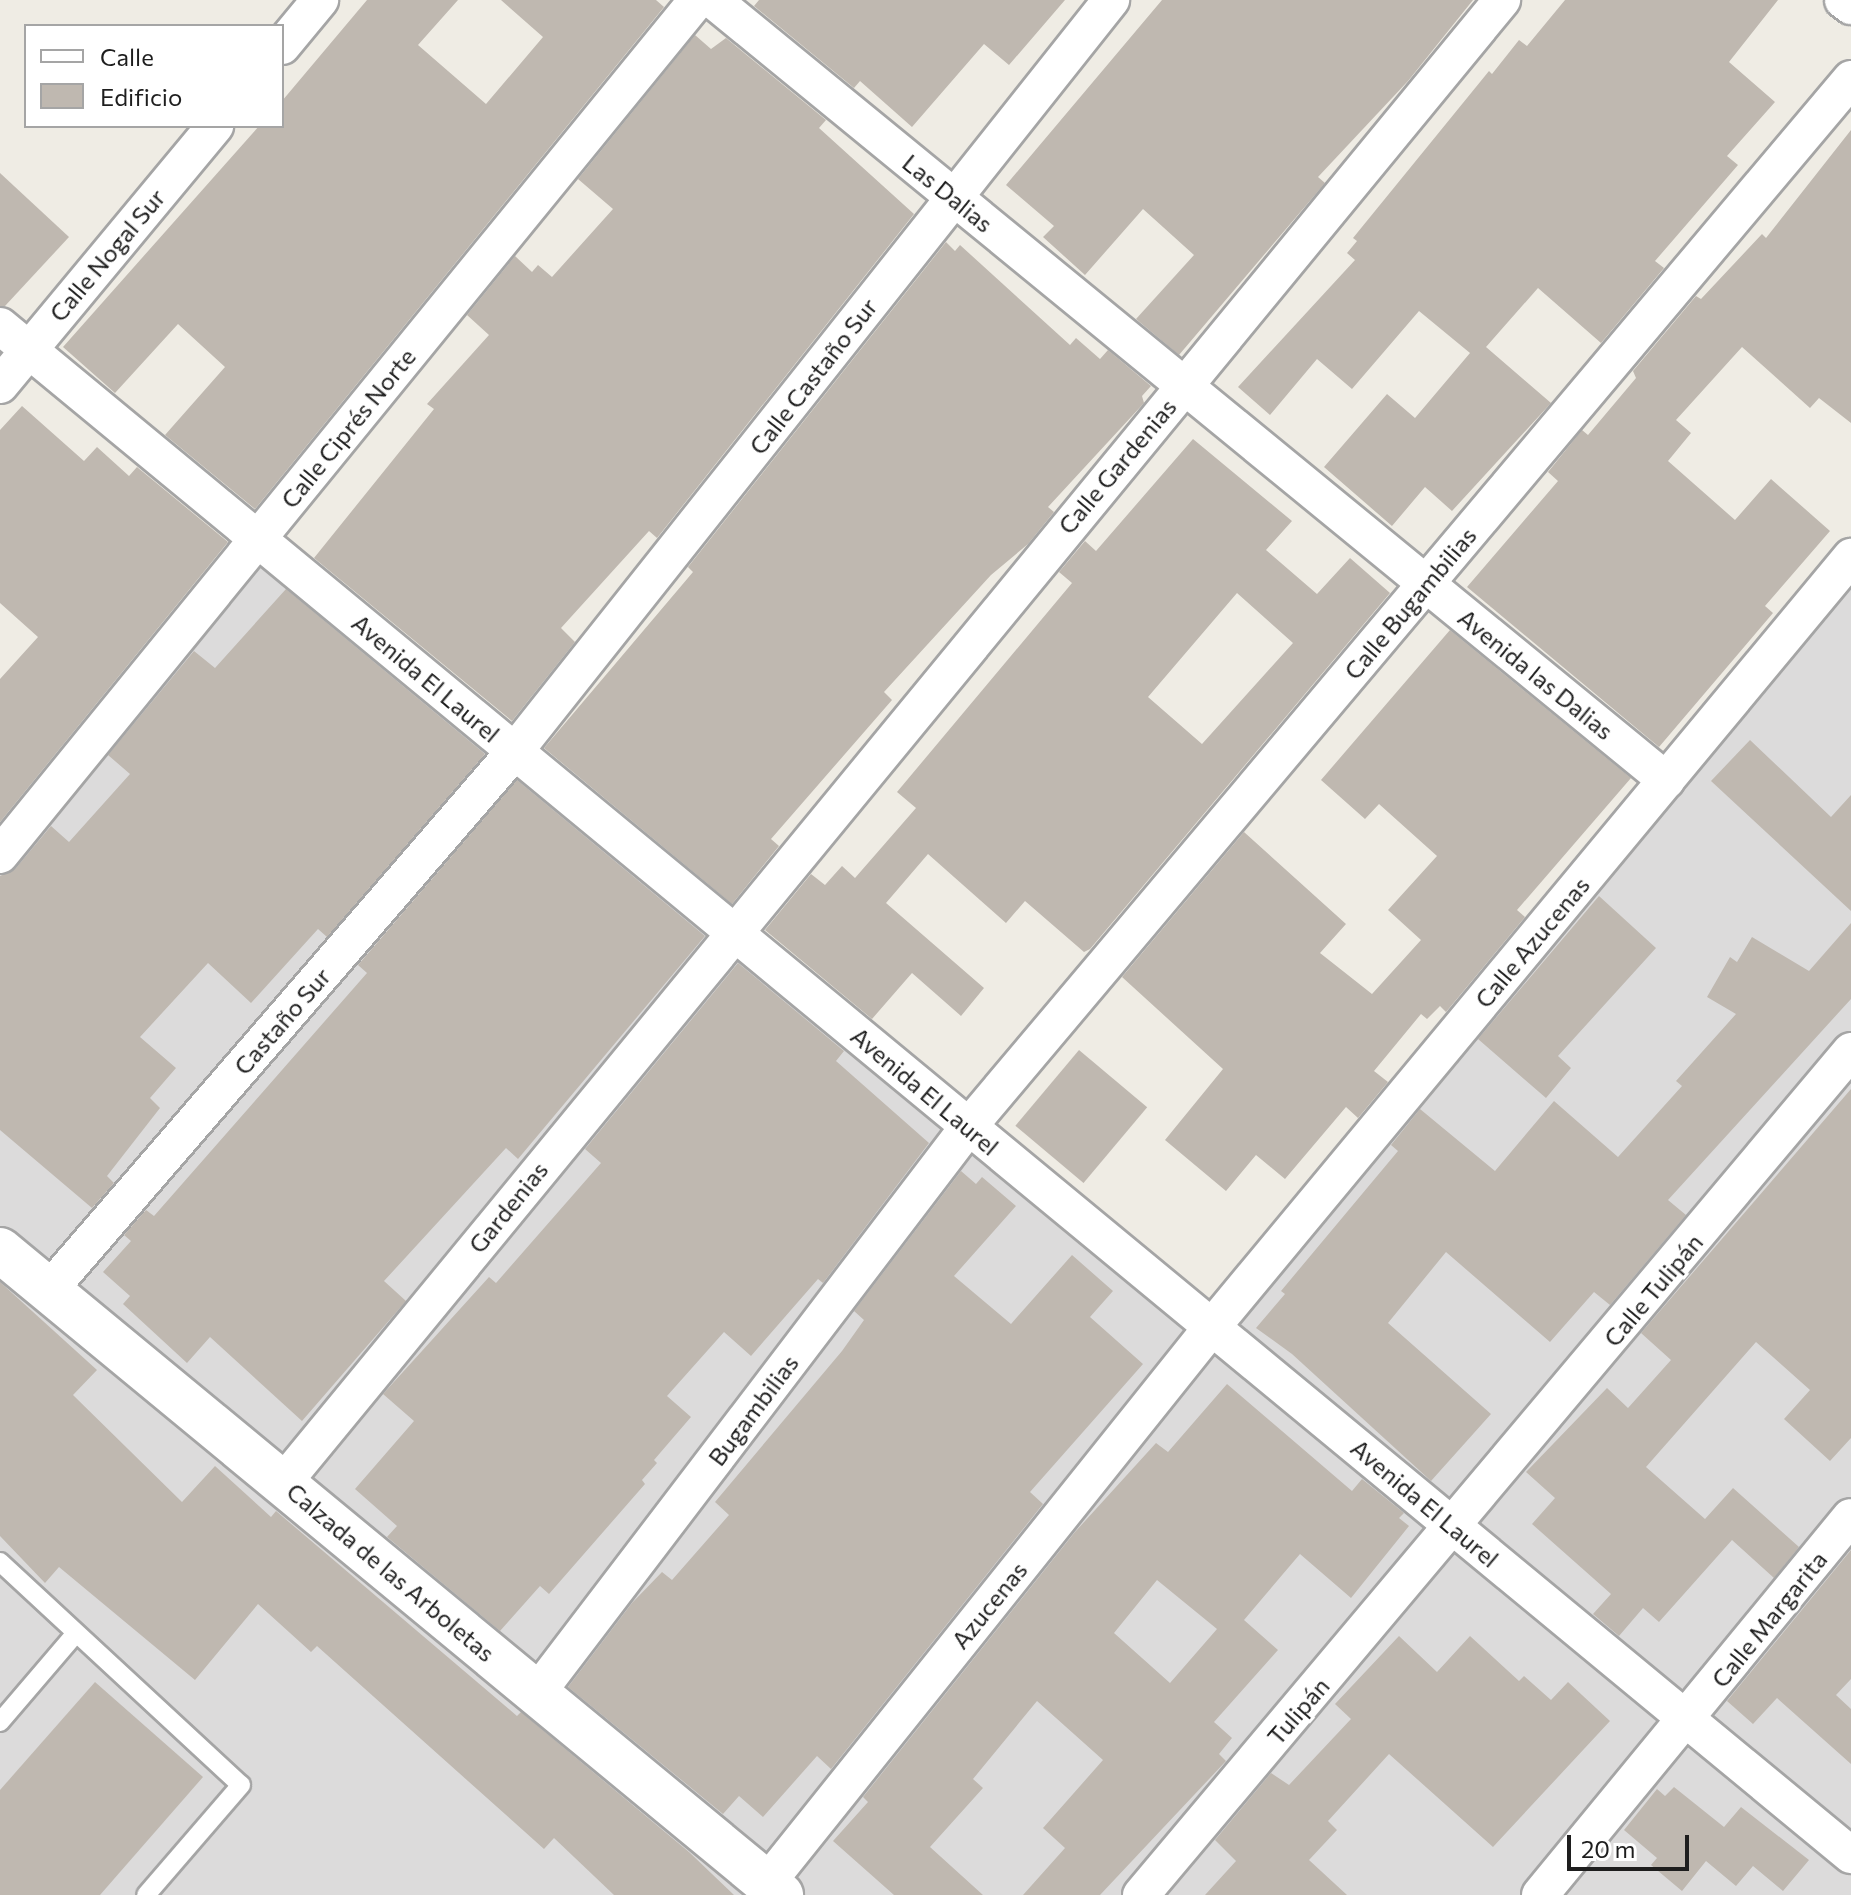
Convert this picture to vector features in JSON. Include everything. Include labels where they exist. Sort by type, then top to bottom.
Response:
[{"type":"street","points":[[284,44],[320,0]]},
{"type":"street","name":"Calle Ciprés Norte","points":[[0,855],[697,0]]},
{"type":"street","name":"Las Dalias","points":[[713,0],[1184,386]]},
{"type":"street","name":"Calle Castaño Sur","points":[[515,751],[1111,0]]},
{"type":"street","name":"Calle Gardenias","points":[[733,931],[1502,0]]},
{"type":"street","points":[[1843,0],[1851,6]]},
{"type":"street","name":"Calle Bugambilias","points":[[969,1126],[1851,79]]},
{"type":"street","name":"Calle Nogal Sur","points":[[0,385],[213,128]]},
{"type":"street","name":"Avenida El Laurel","points":[[0,326],[1851,1855]]},
{"type":"street","name":"Avenida las Dalias","points":[[1184,386],[1666,780]]},
{"type":"street","name":"Calle Azucenas","points":[[1212,1327],[1851,557]]},
{"type":"street","name":"Castaño Sur","points":[[49,1290],[515,751]]},
{"type":"street","name":"Gardenias","points":[[283,1483],[733,931]]},
{"type":"street","name":"Calle Tulipán","points":[[1455,1528],[1851,1051]]},
{"type":"street","name":"Bugambilias","points":[[537,1693],[969,1126]]},
{"type":"street","name":"Calzada de las Arboletas","points":[[0,1250],[774,1889]]},
{"type":"street","name":"Azucenas","points":[[774,1889],[1212,1327]]},
{"type":"street","name":"Calle Margarita","points":[[1540,1895],[1688,1720],[1851,1517]]},
{"type":"street","name":"Tulipán","points":[[1141,1895],[1455,1528]]},
{"type":"lane","points":[[0,1562],[241,1785],[146,1895]]},
{"type":"lane","points":[[0,1722],[76,1633]]},
{"type":"shaded area","points":[[258,538],[1212,1327],[1851,557],[1851,1895],[0,1895],[0,855]]},
{"type":"building","points":[[367,0],[458,0],[418,45],[486,104],[543,37],[501,0],[656,0],[664,7],[255,509],[165,435],[225,367],[178,324],[115,393],[63,347],[257,128],[284,128],[284,99]]},
{"type":"building","points":[[759,0],[1065,0],[1009,65],[984,44],[912,127],[860,81],[854,88],[754,6]]},
{"type":"building","points":[[1162,0],[1473,0],[1408,81],[1318,177],[1325,183],[1179,355],[1136,319],[1194,255],[1143,209],[1085,275],[1043,237],[1054,226],[1006,185]]},
{"type":"building","points":[[1565,0],[1778,0],[1729,62],[1775,102],[1727,156],[1738,165],[1655,261],[1664,268],[1601,343],[1538,288],[1486,347],[1551,403],[1452,511],[1425,487],[1392,526],[1324,467],[1387,394],[1415,418],[1470,353],[1419,311],[1352,389],[1317,359],[1270,415],[1238,387],[1355,260],[1347,253],[1357,241],[1353,238],[1489,71],[1492,74],[1519,40],[1527,46]]},
{"type":"building","points":[[695,35],[711,49],[726,38],[826,120],[819,128],[914,214],[657,538],[649,531],[561,628],[575,642],[512,721],[314,558],[434,409],[427,404],[489,335],[467,315],[515,256],[532,272],[538,265],[552,277],[613,209],[578,179]]},
{"type":"building","points":[[1851,130],[1851,423],[1819,398],[1810,408],[1742,347],[1676,420],[1691,433],[1668,461],[1735,520],[1771,479],[1830,531],[1765,606],[1773,613],[1659,747],[1467,587],[1558,481],[1548,472],[1582,430],[1588,435],[1636,378],[1633,371],[1696,296],[1701,299],[1762,234],[1766,238]]},
{"type":"building","points":[[0,173],[69,237],[5,306],[0,306]]},
{"type":"building","points":[[946,242],[955,251],[960,245],[1070,345],[1076,338],[1100,359],[1108,350],[1151,386],[1142,396],[1144,403],[1048,507],[1054,512],[1028,544],[991,575],[884,692],[892,700],[771,839],[779,846],[732,904],[544,748],[693,572],[688,567]]},
{"type":"building","points":[[22,406],[84,461],[97,447],[129,476],[137,467],[228,542],[0,822],[0,679],[38,637],[0,603],[0,430]]},
{"type":"building","points":[[1193,439],[1292,521],[1266,550],[1317,594],[1350,558],[1390,593],[1090,949],[1084,952],[1025,901],[1006,923],[928,854],[886,903],[984,988],[961,1016],[912,973],[872,1019],[765,930],[811,874],[825,885],[842,866],[855,878],[916,808],[897,792],[1072,583],[1059,572],[1085,541],[1096,551]],"holes":[[[1237,593],[1293,643],[1202,744],[1148,697]]]},
{"type":"building","points":[[286,589],[485,754],[327,937],[318,929],[251,1003],[208,963],[140,1037],[176,1068],[150,1098],[160,1108],[107,1176],[114,1183],[92,1208],[0,1130],[0,876],[16,868],[51,826],[69,842],[130,774],[108,755],[194,651],[215,668]]},
{"type":"building","points":[[1450,630],[1631,778],[1517,910],[1525,917],[1446,1012],[1440,1006],[1427,1019],[1421,1014],[1374,1071],[1388,1082],[1358,1118],[1346,1107],[1285,1179],[1256,1155],[1226,1191],[1165,1140],[1223,1069],[1122,977],[1244,832],[1346,924],[1320,953],[1372,994],[1421,940],[1388,910],[1437,856],[1379,804],[1365,819],[1321,780]]},
{"type":"building","points":[[1750,740],[1831,817],[1851,795],[1851,911],[1711,781]]},
{"type":"building","points":[[517,780],[705,936],[518,1159],[506,1148],[384,1281],[406,1301],[302,1421],[210,1337],[187,1363],[123,1304],[130,1296],[103,1272],[131,1241],[124,1235],[146,1210],[154,1216],[367,973],[358,965]]},
{"type":"building","points":[[1599,896],[1656,948],[1558,1056],[1571,1068],[1546,1098],[1478,1039]]},
{"type":"building","points":[[1851,923],[1851,999],[1668,1200],[1686,1215],[1610,1305],[1594,1292],[1550,1342],[1446,1252],[1388,1323],[1491,1414],[1431,1481],[1292,1354],[1256,1328],[1285,1294],[1281,1291],[1398,1151],[1391,1145],[1420,1109],[1495,1171],[1554,1101],[1618,1157],[1682,1086],[1676,1081],[1736,1014],[1707,997],[1730,957],[1737,962],[1752,937],[1809,971]]},
{"type":"building","points":[[738,963],[844,1051],[836,1061],[929,1143],[823,1283],[818,1279],[751,1356],[724,1332],[667,1396],[691,1417],[654,1460],[657,1463],[642,1480],[645,1484],[549,1594],[540,1586],[500,1631],[387,1537],[397,1526],[355,1489],[414,1421],[383,1394],[489,1277],[496,1283],[601,1163],[585,1149]]},
{"type":"building","points":[[1079,1050],[1147,1107],[1084,1183],[1015,1126]]},
{"type":"building","points":[[1851,1089],[1851,1438],[1830,1461],[1784,1419],[1810,1390],[1756,1342],[1646,1467],[1705,1519],[1733,1488],[1799,1547],[1774,1578],[1732,1540],[1659,1622],[1643,1608],[1619,1636],[1593,1614],[1611,1594],[1532,1524],[1555,1498],[1526,1472],[1607,1388],[1628,1408],[1671,1360],[1641,1333]]},
{"type":"building","points":[[961,1171],[976,1184],[982,1177],[1016,1206],[954,1276],[1011,1324],[1072,1255],[1113,1291],[1090,1317],[1143,1364],[1030,1492],[1043,1504],[831,1769],[817,1756],[763,1817],[739,1796],[723,1814],[568,1687],[632,1603],[662,1572],[672,1580],[729,1515],[715,1502],[842,1351],[864,1320],[854,1311]]},
{"type":"building","points":[[0,1282],[97,1370],[73,1395],[182,1502],[215,1466],[271,1517],[276,1511],[517,1716],[521,1712],[689,1852],[734,1895],[614,1895],[554,1838],[544,1849],[317,1646],[311,1652],[258,1604],[195,1680],[59,1567],[45,1583],[0,1536]]},
{"type":"building","points":[[1227,1384],[1352,1491],[1362,1479],[1404,1513],[1399,1518],[1409,1526],[1351,1598],[1300,1554],[1244,1620],[1278,1650],[1214,1722],[1232,1738],[1219,1754],[1226,1761],[1100,1895],[1023,1895],[1065,1848],[1043,1828],[1103,1760],[1037,1701],[973,1779],[983,1788],[930,1847],[983,1895],[894,1895],[833,1841],[868,1802],[863,1797],[1075,1532],[1156,1443],[1168,1452]],"holes":[[[1157,1580],[1217,1629],[1170,1683],[1114,1633]]]},
{"type":"building","points":[[1851,1550],[1851,1679],[1836,1695],[1851,1709],[1851,1764],[1777,1698],[1753,1724],[1727,1701]]},
{"type":"building","points":[[1399,1636],[1437,1672],[1470,1636],[1519,1681],[1524,1676],[1551,1700],[1568,1682],[1610,1721],[1493,1847],[1389,1754],[1328,1821],[1337,1830],[1309,1860],[1347,1895],[1205,1895],[1236,1861],[1215,1840],[1271,1773],[1289,1785],[1351,1719],[1335,1704]]},
{"type":"building","points":[[95,1682],[203,1777],[100,1895],[0,1895],[0,1790]]},
{"type":"building","points":[[1674,1787],[1724,1827],[1741,1807],[1809,1860],[1783,1891],[1753,1866],[1736,1886],[1706,1861],[1682,1891],[1651,1865],[1657,1858],[1624,1830],[1657,1789],[1665,1796]]}]
